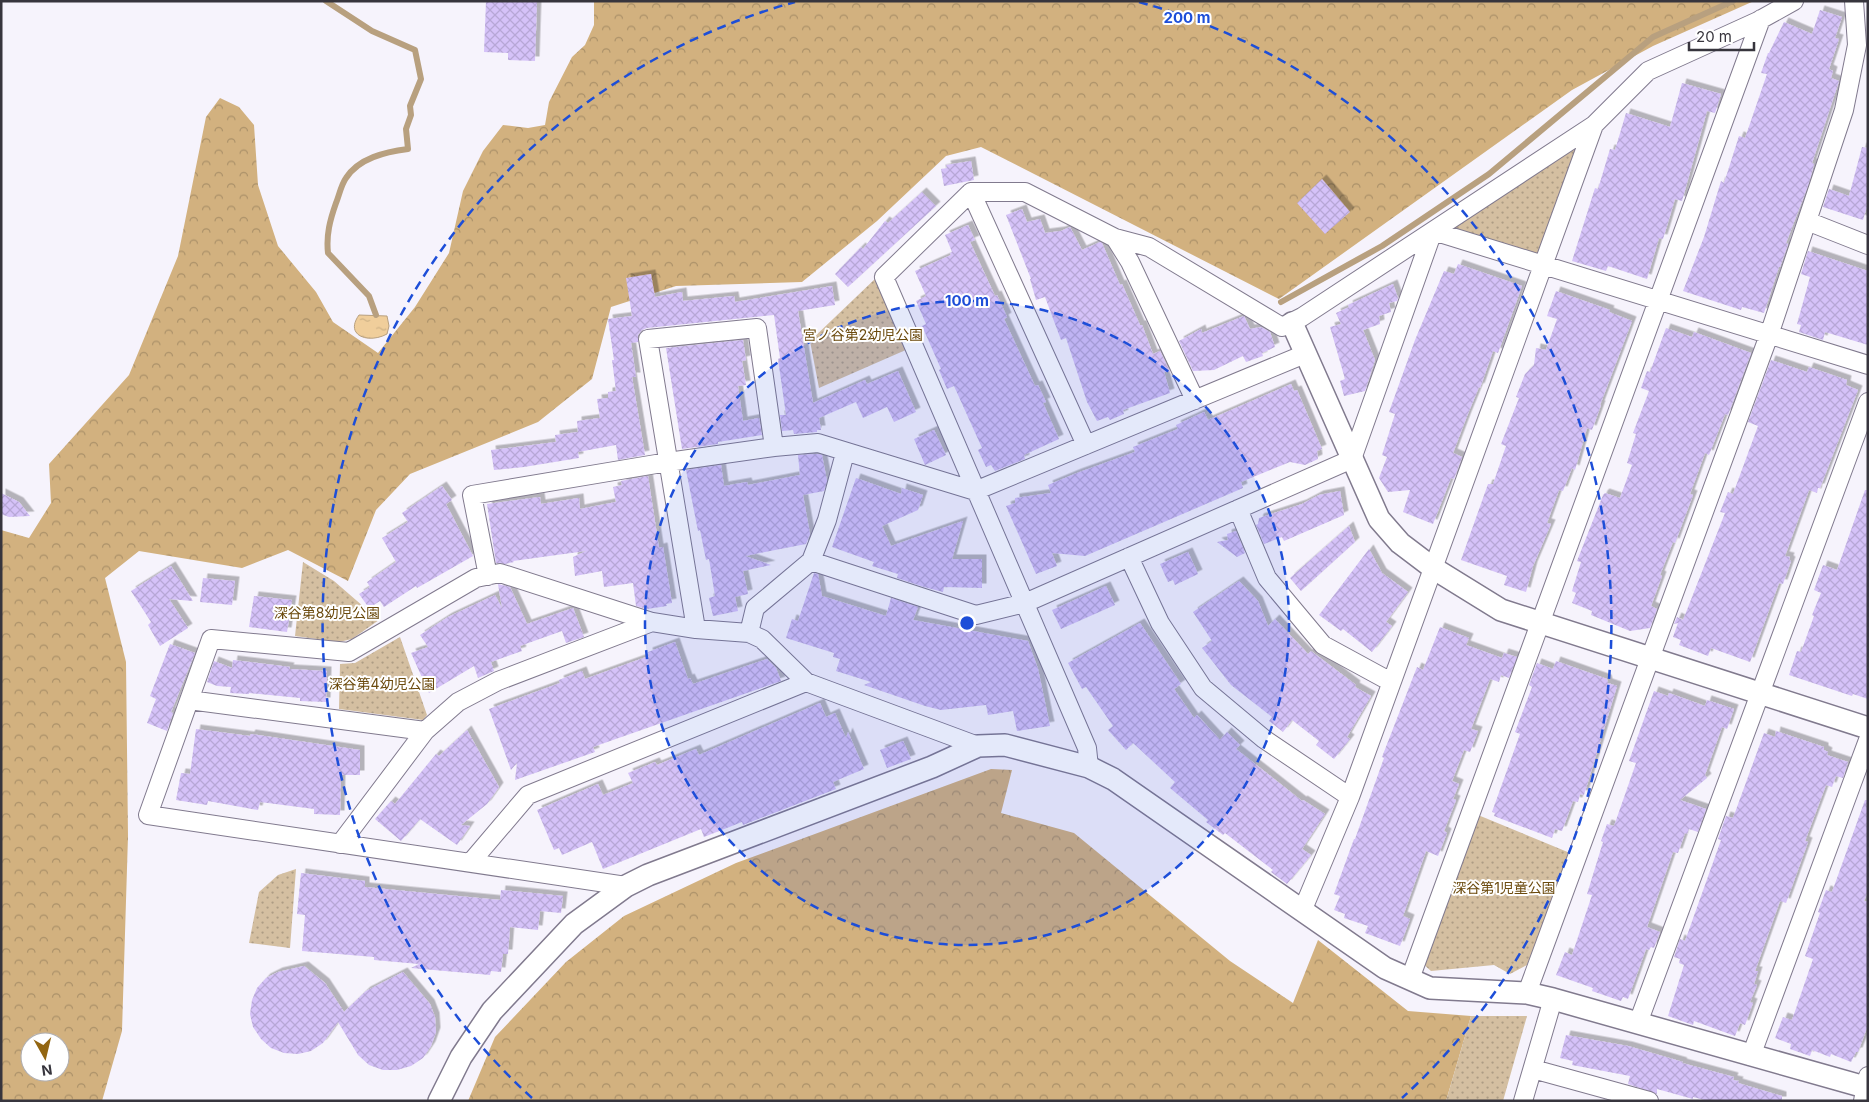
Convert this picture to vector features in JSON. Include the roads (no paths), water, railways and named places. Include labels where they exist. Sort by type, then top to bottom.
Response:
[{"type":"street","points":[[1089,767],[1087,748],[884,277],[971,192],[1025,192],[1115,238],[1149,247],[1282,327],[1292,323],[1594,125],[1648,71],[1761,19],[1794,1]]},
{"type":"street","points":[[1527,993],[1769,335],[1844,110],[1857,45],[1854,1]]},
{"type":"street","points":[[1410,979],[1761,19]]},
{"type":"street","points":[[1303,910],[1350,797],[1594,125]]},
{"type":"street","points":[[971,192],[1086,445]]},
{"type":"street","points":[[1807,221],[1868,245]]},
{"type":"street","points":[[1433,231],[1868,365]]},
{"type":"street","points":[[811,561],[976,615],[1025,603],[1352,459],[1433,231]]},
{"type":"street","points":[[1115,238],[1130,262],[1195,400]]},
{"type":"street","points":[[1292,323],[1379,519],[1400,543],[1433,568],[1501,610],[1868,728]]},
{"type":"street","points":[[696,629],[648,339],[757,328],[774,447]]},
{"type":"street","points":[[488,576],[472,495],[668,462],[774,447],[818,443],[976,491],[1305,354]]},
{"type":"street","points":[[1638,1023],[1868,402]]},
{"type":"street","points":[[749,633],[755,608],[811,561],[827,520],[845,452]]},
{"type":"street","points":[[1238,509],[1267,578],[1323,645],[1391,682]]},
{"type":"street","points":[[1129,557],[1160,623],[1203,688],[1264,739],[1350,797]]},
{"type":"street","points":[[626,886],[148,815],[211,639],[350,652],[476,578],[500,573],[652,622],[696,629],[749,633],[762,640],[806,682],[978,746]]},
{"type":"street","points":[[340,844],[425,731],[458,702],[498,681],[652,622]]},
{"type":"street","points":[[471,862],[528,796],[806,682]]},
{"type":"street","points":[[189,700],[425,731]]},
{"type":"street","points":[[1752,1056],[1868,740]]},
{"type":"street","points":[[439,1101],[461,1057],[492,1011],[574,924],[626,886],[648,875],[932,767],[978,746],[1005,745],[1089,767],[1113,779],[1385,968],[1430,988],[1527,993],[1866,1088]]},
{"type":"street","points":[[1522,1101],[1553,999]]},
{"type":"street","points":[[1533,1069],[1649,1101]]},
{"type":"water","points":[[359,315],[387,316],[389,326],[387,334],[373,338],[361,336],[355,328],[355,322]]},
{"type":"waterway","points":[[326,1],[372,31],[415,50],[421,79],[410,106],[411,115],[406,129],[408,149],[373,157],[351,171],[341,187],[329,228],[328,253],[369,296],[376,315]]},
{"type":"waterway","points":[[1281,302],[1382,246],[1489,174],[1653,37],[1733,1]]},
{"type":"park label","name":"宮ノ谷第2幼児公園","points":[[863,334]]},
{"type":"park label","name":"深谷第8幼児公園","points":[[327,612]]},
{"type":"park label","name":"深谷第4幼児公園","points":[[382,683]]},
{"type":"park label","name":"深谷第1児童公園","points":[[1504,887]]}]
